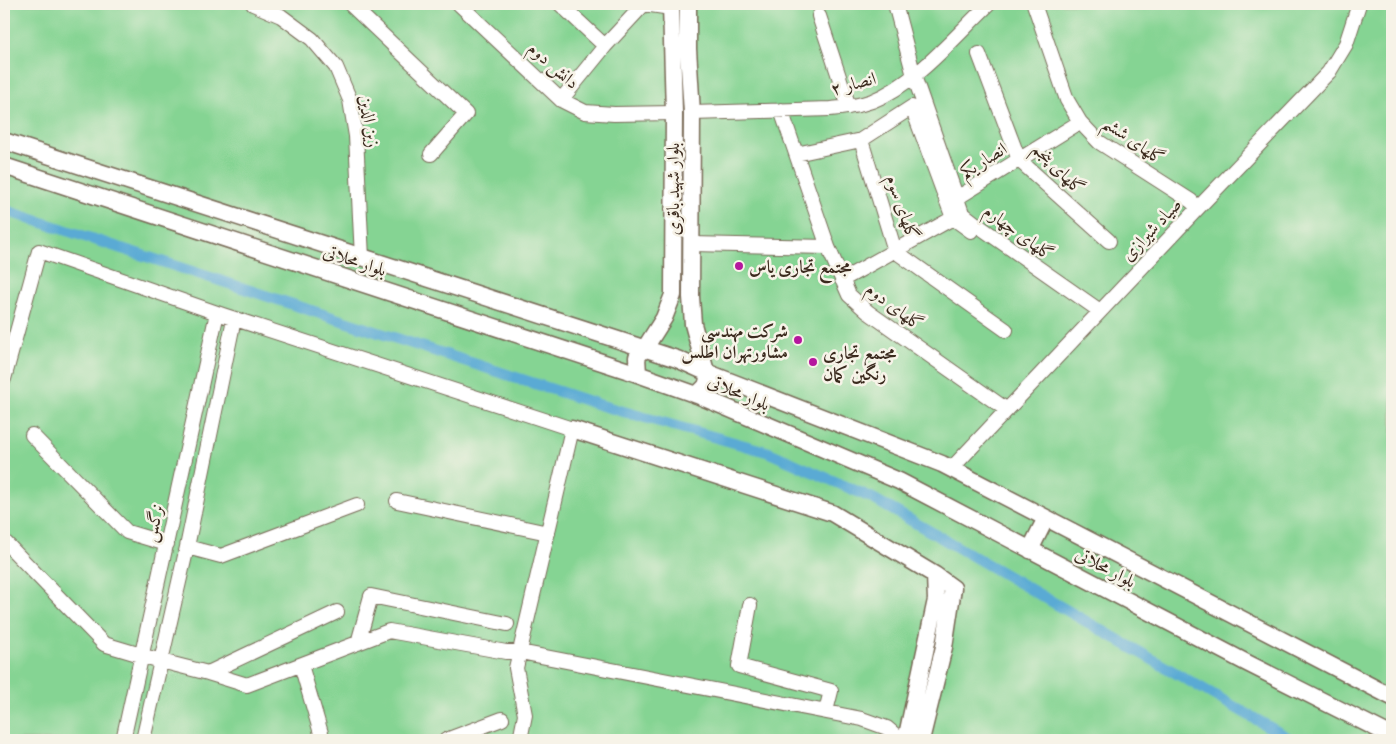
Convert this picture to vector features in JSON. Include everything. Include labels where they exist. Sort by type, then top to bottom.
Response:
[{"type":"street","name":"زین الدین","points":[[253,4],[281,16],[312,39],[336,68],[350,100],[356,136],[362,258]]},
{"type":"street","points":[[350,4],[466,114],[431,154]]},
{"type":"street","name":"دانش دوم","points":[[458,4],[561,100],[585,112],[614,114],[674,113]]},
{"type":"street","points":[[560,4],[605,46]]},
{"type":"street","points":[[561,100],[605,46],[644,4],[671,6]]},
{"type":"street","name":"بلوار شهید باقری","points":[[688,4],[688,49],[692,113],[691,297],[693,324],[706,372]]},
{"type":"street","name":"گلهای چهارم","points":[[894,4],[914,76],[962,213],[1100,311]]},
{"type":"street","name":"انصار ۲","points":[[692,113],[849,107],[872,101],[914,76],[989,4]]},
{"type":"street","name":"گلهای ششم","points":[[1034,4],[1067,100],[1080,122],[1099,142],[1191,200],[1198,208]]},
{"type":"street","name":"صیاد شیرازی","points":[[951,469],[1329,72],[1346,44],[1360,4]]},
{"type":"street","name":"بلوار شهید باقری","points":[[638,374],[637,357],[664,318],[673,295],[674,113],[671,6]]},
{"type":"street","points":[[820,16],[849,107]]},
{"type":"street","name":"گلهای پنجم","points":[[979,54],[1019,160],[1109,241]]},
{"type":"street","points":[[796,154],[861,140],[912,107],[953,218],[1054,291]]},
{"type":"street","name":"گلهای دوم","points":[[781,110],[828,247],[849,295],[868,312],[1007,410]]},
{"type":"street","points":[[674,113],[692,113]]},
{"type":"street","name":"انصار یکم","points":[[957,198],[1080,122]]},
{"type":"street","name":"گلهای سوم","points":[[861,140],[895,251],[1006,330]]},
{"type":"street","name":"بلوار محلاتی","points":[[4,141],[644,348],[951,469],[1392,697]]},
{"type":"street","name":"بلوار محلاتی","points":[[4,166],[697,395],[899,481],[1246,663],[1392,736]]},
{"type":"street","points":[[842,280],[953,218]]},
{"type":"street","points":[[692,244],[828,247]]},
{"type":"street","points":[[4,378],[39,251],[234,319],[832,513],[935,575],[953,588],[944,647],[921,740]]},
{"type":"street","name":"نرگس","points":[[123,740],[140,655],[167,544],[217,313]]},
{"type":"street","points":[[143,740],[187,546],[234,319]]},
{"type":"street","points":[[697,395],[706,386],[708,379],[706,372]]},
{"type":"street","points":[[520,740],[525,715],[516,668],[572,429]]},
{"type":"street","points":[[32,435],[127,532],[167,544]]},
{"type":"street","points":[[397,501],[548,533]]},
{"type":"street","points":[[187,546],[221,556],[357,505]]},
{"type":"street","points":[[1030,550],[1046,518]]},
{"type":"street","points":[[6,543],[104,644],[247,685],[389,631],[506,652],[520,652],[862,718],[887,728],[901,740]]},
{"type":"street","points":[[906,740],[936,600],[935,575]]},
{"type":"street","points":[[358,643],[371,596],[507,624]]},
{"type":"street","points":[[750,605],[739,666],[831,691],[826,711]]},
{"type":"street","points":[[208,673],[337,612]]},
{"type":"street","points":[[300,665],[323,740]]},
{"type":"street","points":[[446,740],[502,719]]},
{"type":"green space","points":[[4,4],[1392,4],[1392,740],[4,740]]},
{"type":"waterway","points":[[4,210],[600,405],[768,452],[872,498],[1292,740]]},
{"type":"place","name":"مجتمع تجاری یاس","points":[[739,266]]},
{"type":"place","name":"شرکت مهندسی مشاورتهران اطلس","points":[[798,340]]},
{"type":"place","name":"مجتمع تجاری رنگین کمان","points":[[813,362]]}]
